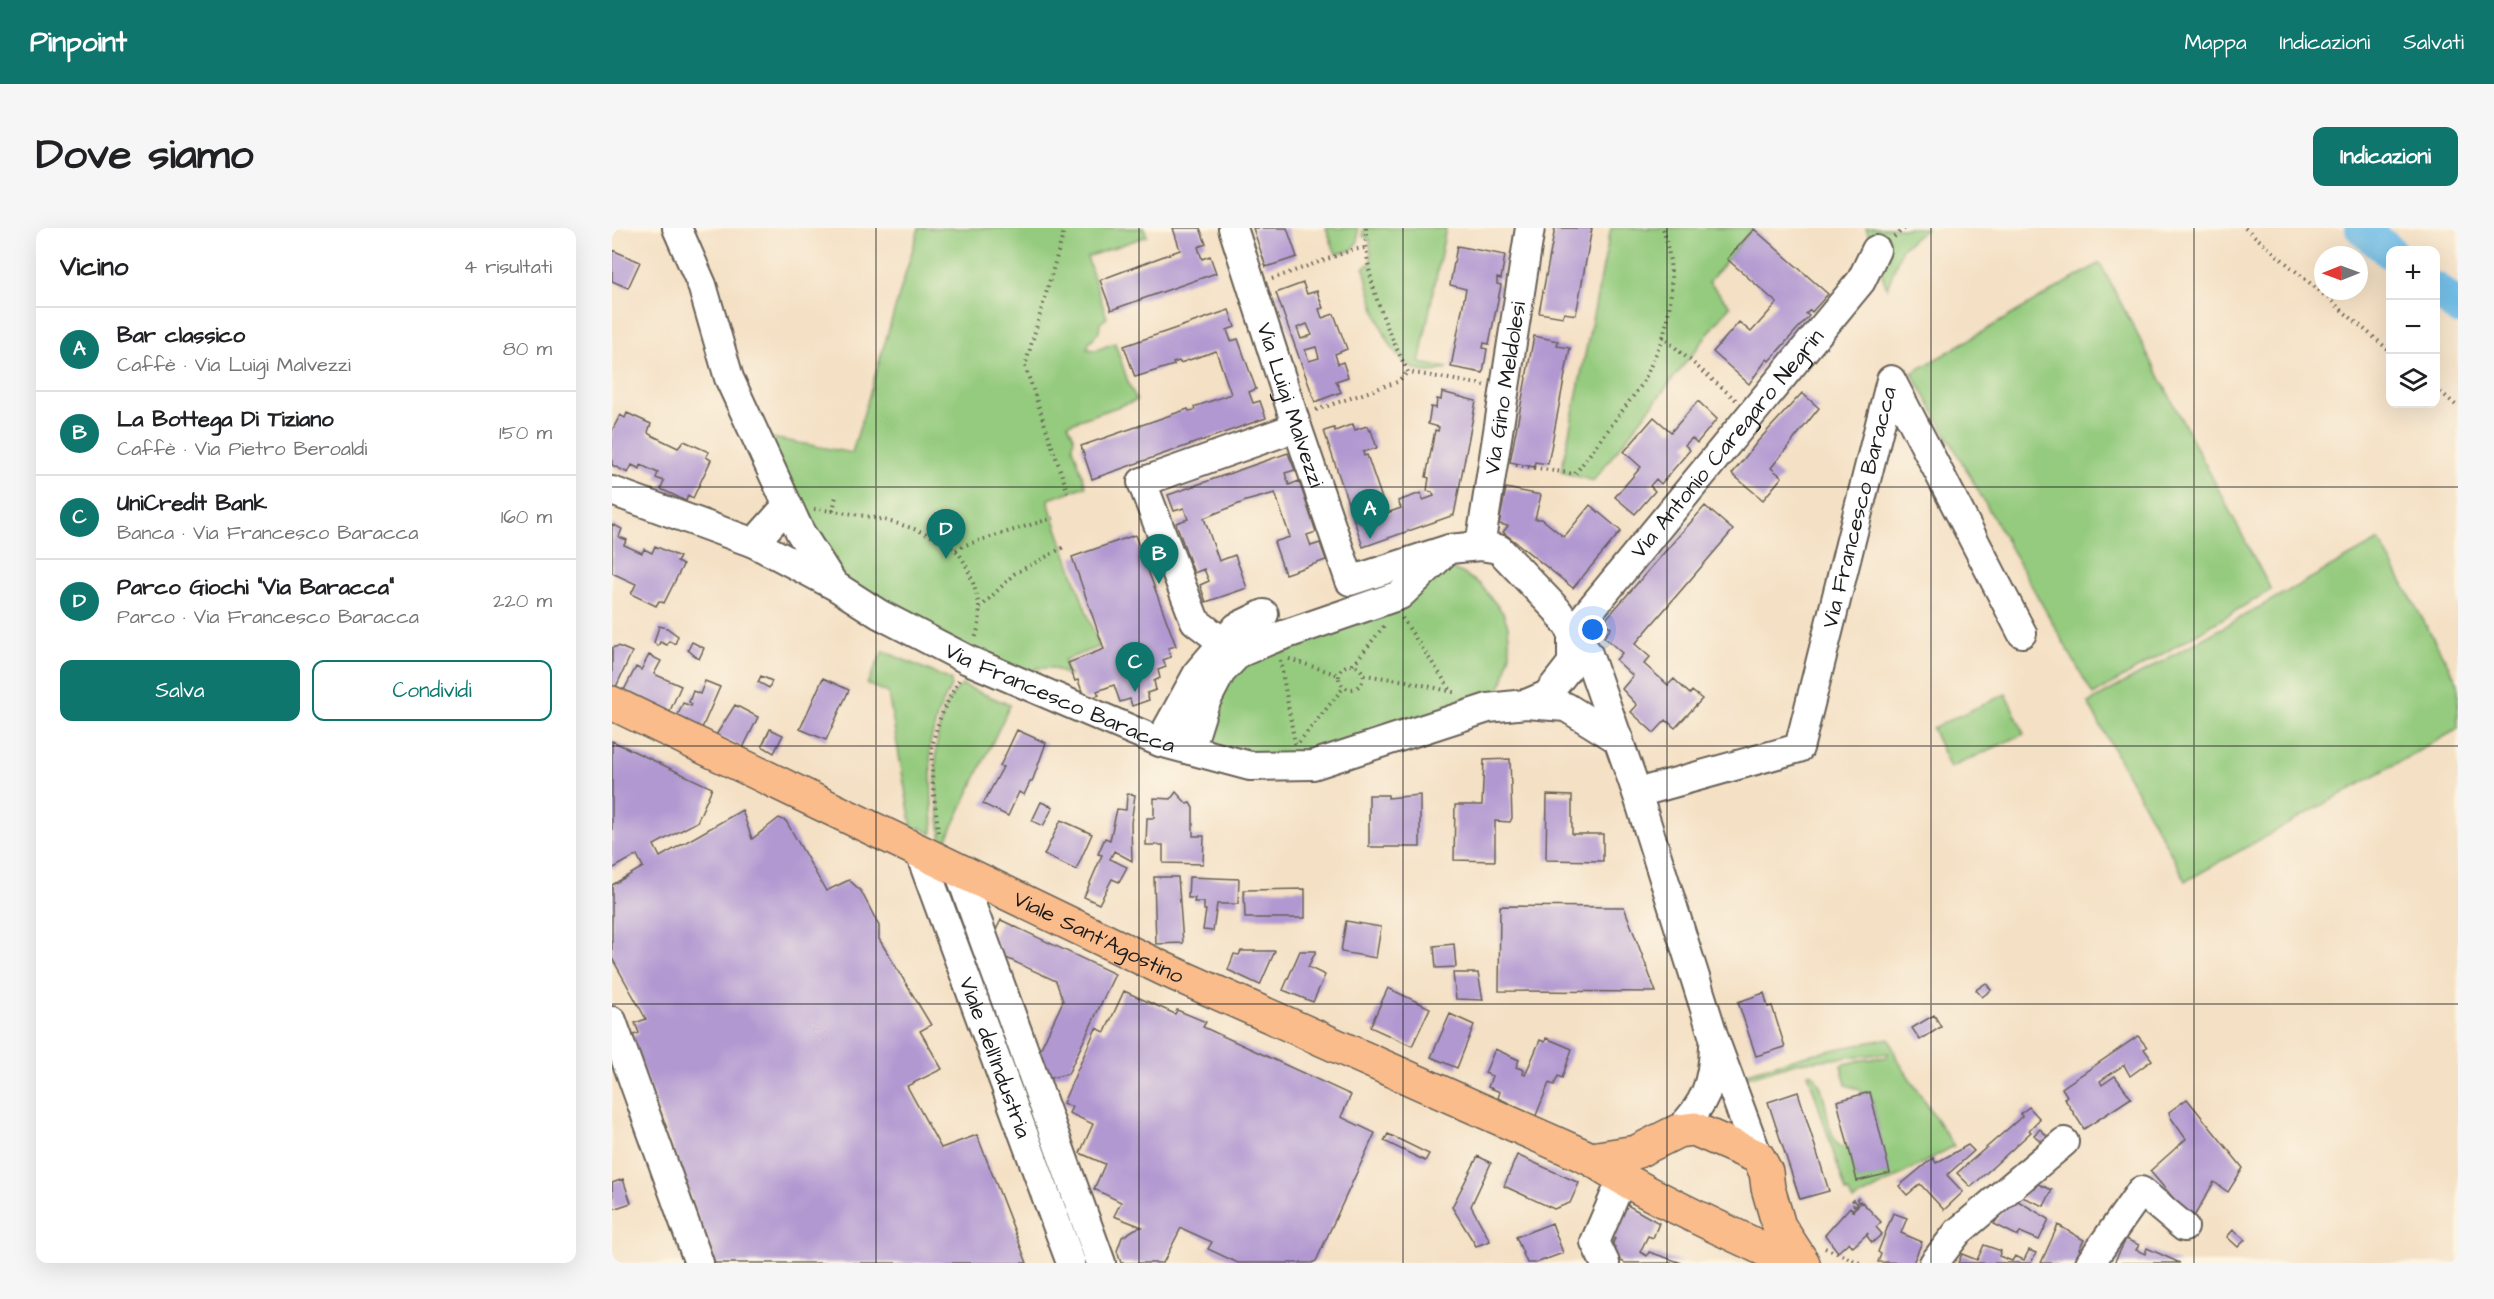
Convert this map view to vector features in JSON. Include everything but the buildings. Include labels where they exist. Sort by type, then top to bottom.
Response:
[{"type":"main road","name":"Viale Sant'Agostino","points":[[612,703],[1166,970],[1591,1158],[1622,1179],[1793,1263]]},
{"type":"main road","points":[[1666,1201],[1654,1174],[1657,1155],[1671,1135],[1694,1129],[1758,1157],[1766,1172],[1768,1188],[1779,1226],[1803,1263]]},
{"type":"main road","name":"Viale Sant'Agostino","points":[[1591,1158],[1636,1152],[1671,1135]]},
{"type":"main road","points":[[1724,1229],[1738,1226],[1754,1214],[1768,1188]]},
{"type":"street","name":"Via Francesco Baracca","points":[[677,228],[702,285],[729,378],[800,532],[834,585],[879,614],[968,660],[1160,741],[1250,766],[1313,765],[1480,711],[1526,704],[1566,708],[1618,740]]},
{"type":"street","name":"Via Luigi Malvezzi","points":[[1233,228],[1295,422],[1350,581],[1449,549]]},
{"type":"street","name":"Via Gino Meldolesi","points":[[1480,546],[1530,228]]},
{"type":"street","name":"Via Antonio Caregaro Negrin","points":[[1572,632],[1862,281],[1876,250]]},
{"type":"street","name":"Via Francesco Baracca","points":[[1637,793],[1799,748],[1891,380],[2022,633]]},
{"type":"street","points":[[1224,643],[1195,621],[1142,482],[1295,422]]},
{"type":"street","points":[[612,491],[754,543],[834,585]]},
{"type":"street","points":[[754,543],[788,506]]},
{"type":"street","points":[[1190,750],[1204,705],[1221,672],[1239,653],[1272,639],[1400,595],[1449,549],[1480,546],[1499,549],[1557,610],[1588,654],[1637,793],[1715,1041],[1758,1157]]},
{"type":"street","points":[[1160,741],[1199,671],[1237,627],[1264,614]]},
{"type":"street","points":[[1526,704],[1548,695],[1572,663],[1572,632]]},
{"type":"street","name":"Viale dell'Industria","points":[[920,851],[1071,1263]]},
{"type":"street","name":"Viale dell'Industria","points":[[959,871],[1101,1263]]},
{"type":"street","points":[[612,1021],[699,1263]]},
{"type":"street","points":[[1671,1135],[1696,1112],[1707,1092],[1713,1070],[1715,1041]]},
{"type":"street","points":[[1934,1263],[1958,1232],[2064,1142]]},
{"type":"street","points":[[1605,1263],[1595,1242],[1622,1179]]},
{"type":"street","points":[[2090,1263],[2142,1191],[2184,1227]]},
{"type":"path","points":[[1065,228],[1025,366],[1068,493]]},
{"type":"path","points":[[1366,228],[1365,248],[1374,292],[1389,332],[1408,372]]},
{"type":"path","points":[[1494,462],[1575,474],[1643,383],[1663,337],[1671,306],[1671,256],[1663,228]]},
{"type":"path","points":[[2245,228],[2386,347]]},
{"type":"path","points":[[1252,286],[1352,250],[1365,248]]},
{"type":"path","points":[[1663,337],[1752,414]]},
{"type":"path","points":[[1408,372],[1505,388]]},
{"type":"path","points":[[1295,422],[1397,382],[1408,372]]},
{"type":"path","points":[[2440,391],[2458,407]]},
{"type":"path","points":[[833,511],[836,496]]},
{"type":"path","points":[[956,550],[965,545],[1053,518]]},
{"type":"path","points":[[980,609],[1014,574],[1064,547]]},
{"type":"path","points":[[1396,610],[1452,692]]},
{"type":"path","points":[[1279,656],[1339,675],[1344,687],[1296,746],[1279,656]]},
{"type":"path","points":[[1339,675],[1344,667],[1353,665],[1358,667],[1364,675],[1474,695],[1480,711]]},
{"type":"path","points":[[1344,687],[1360,686],[1364,675]]},
{"type":"green space","points":[[919,228],[1144,228],[1147,236],[1087,257],[1107,318],[1100,323],[1099,332],[1090,341],[1087,349],[1096,350],[1115,343],[1129,385],[1137,400],[1068,424],[1074,437],[1073,447],[1086,486],[1049,499],[1050,508],[1099,647],[1064,660],[1069,676],[1053,668],[1037,668],[1029,679],[843,585],[767,437],[852,453]]},
{"type":"green space","points":[[1326,228],[1358,228],[1358,241],[1352,250],[1336,254]]},
{"type":"green space","points":[[1363,228],[1446,228],[1419,363],[1447,368],[1426,372],[1411,367],[1398,356],[1388,340],[1379,321],[1364,268],[1371,262],[1370,240],[1363,236]]},
{"type":"green space","points":[[1611,228],[1753,228],[1709,282],[1730,306],[1593,481],[1561,472]]},
{"type":"green space","points":[[1866,228],[1927,228],[1902,248],[1887,289]]},
{"type":"green space","points":[[2100,263],[2271,590],[2093,695],[1912,373]]},
{"type":"green space","points":[[2379,540],[2458,683],[2458,729],[2186,881],[2088,703]]},
{"type":"green space","points":[[1446,567],[1480,584],[1503,613],[1508,626],[1510,653],[1499,690],[1467,706],[1302,756],[1247,757],[1206,742],[1232,666]]},
{"type":"green space","points":[[883,651],[951,680],[951,686],[938,713],[930,744],[933,832],[931,834],[920,827],[918,832],[912,828],[888,693],[867,684]]},
{"type":"green space","points":[[962,685],[1010,705],[945,843],[942,841],[937,803],[938,736],[942,715],[950,698]]},
{"type":"green space","points":[[2006,694],[2024,734],[1950,768],[1932,728]]},
{"type":"green space","points":[[1889,1038],[1897,1059],[1954,1146],[1853,1201],[1848,1191],[1846,1192],[1808,1073],[1813,1074],[1822,1091],[1834,1138],[1839,1146],[1849,1147],[1857,1180],[1889,1173],[1870,1092],[1863,1094],[1859,1089],[1846,1085],[1841,1065],[1887,1057],[1888,1053],[1795,1063],[1754,1076],[1738,1076],[1803,1056]]},
{"type":"waterway","points":[[2362,228],[2386,249]]},
{"type":"waterway","points":[[2440,292],[2458,308]]},
{"type":"place","name":"Bar classico","points":[[1370,539]]},
{"type":"place","name":"Parco Giochi \"Via Baracca\"","points":[[946,559]]},
{"type":"place","name":"La Bottega Di Tiziano","points":[[1159,584]]},
{"type":"place","name":"UniCredit Bank","points":[[1135,692]]}]
